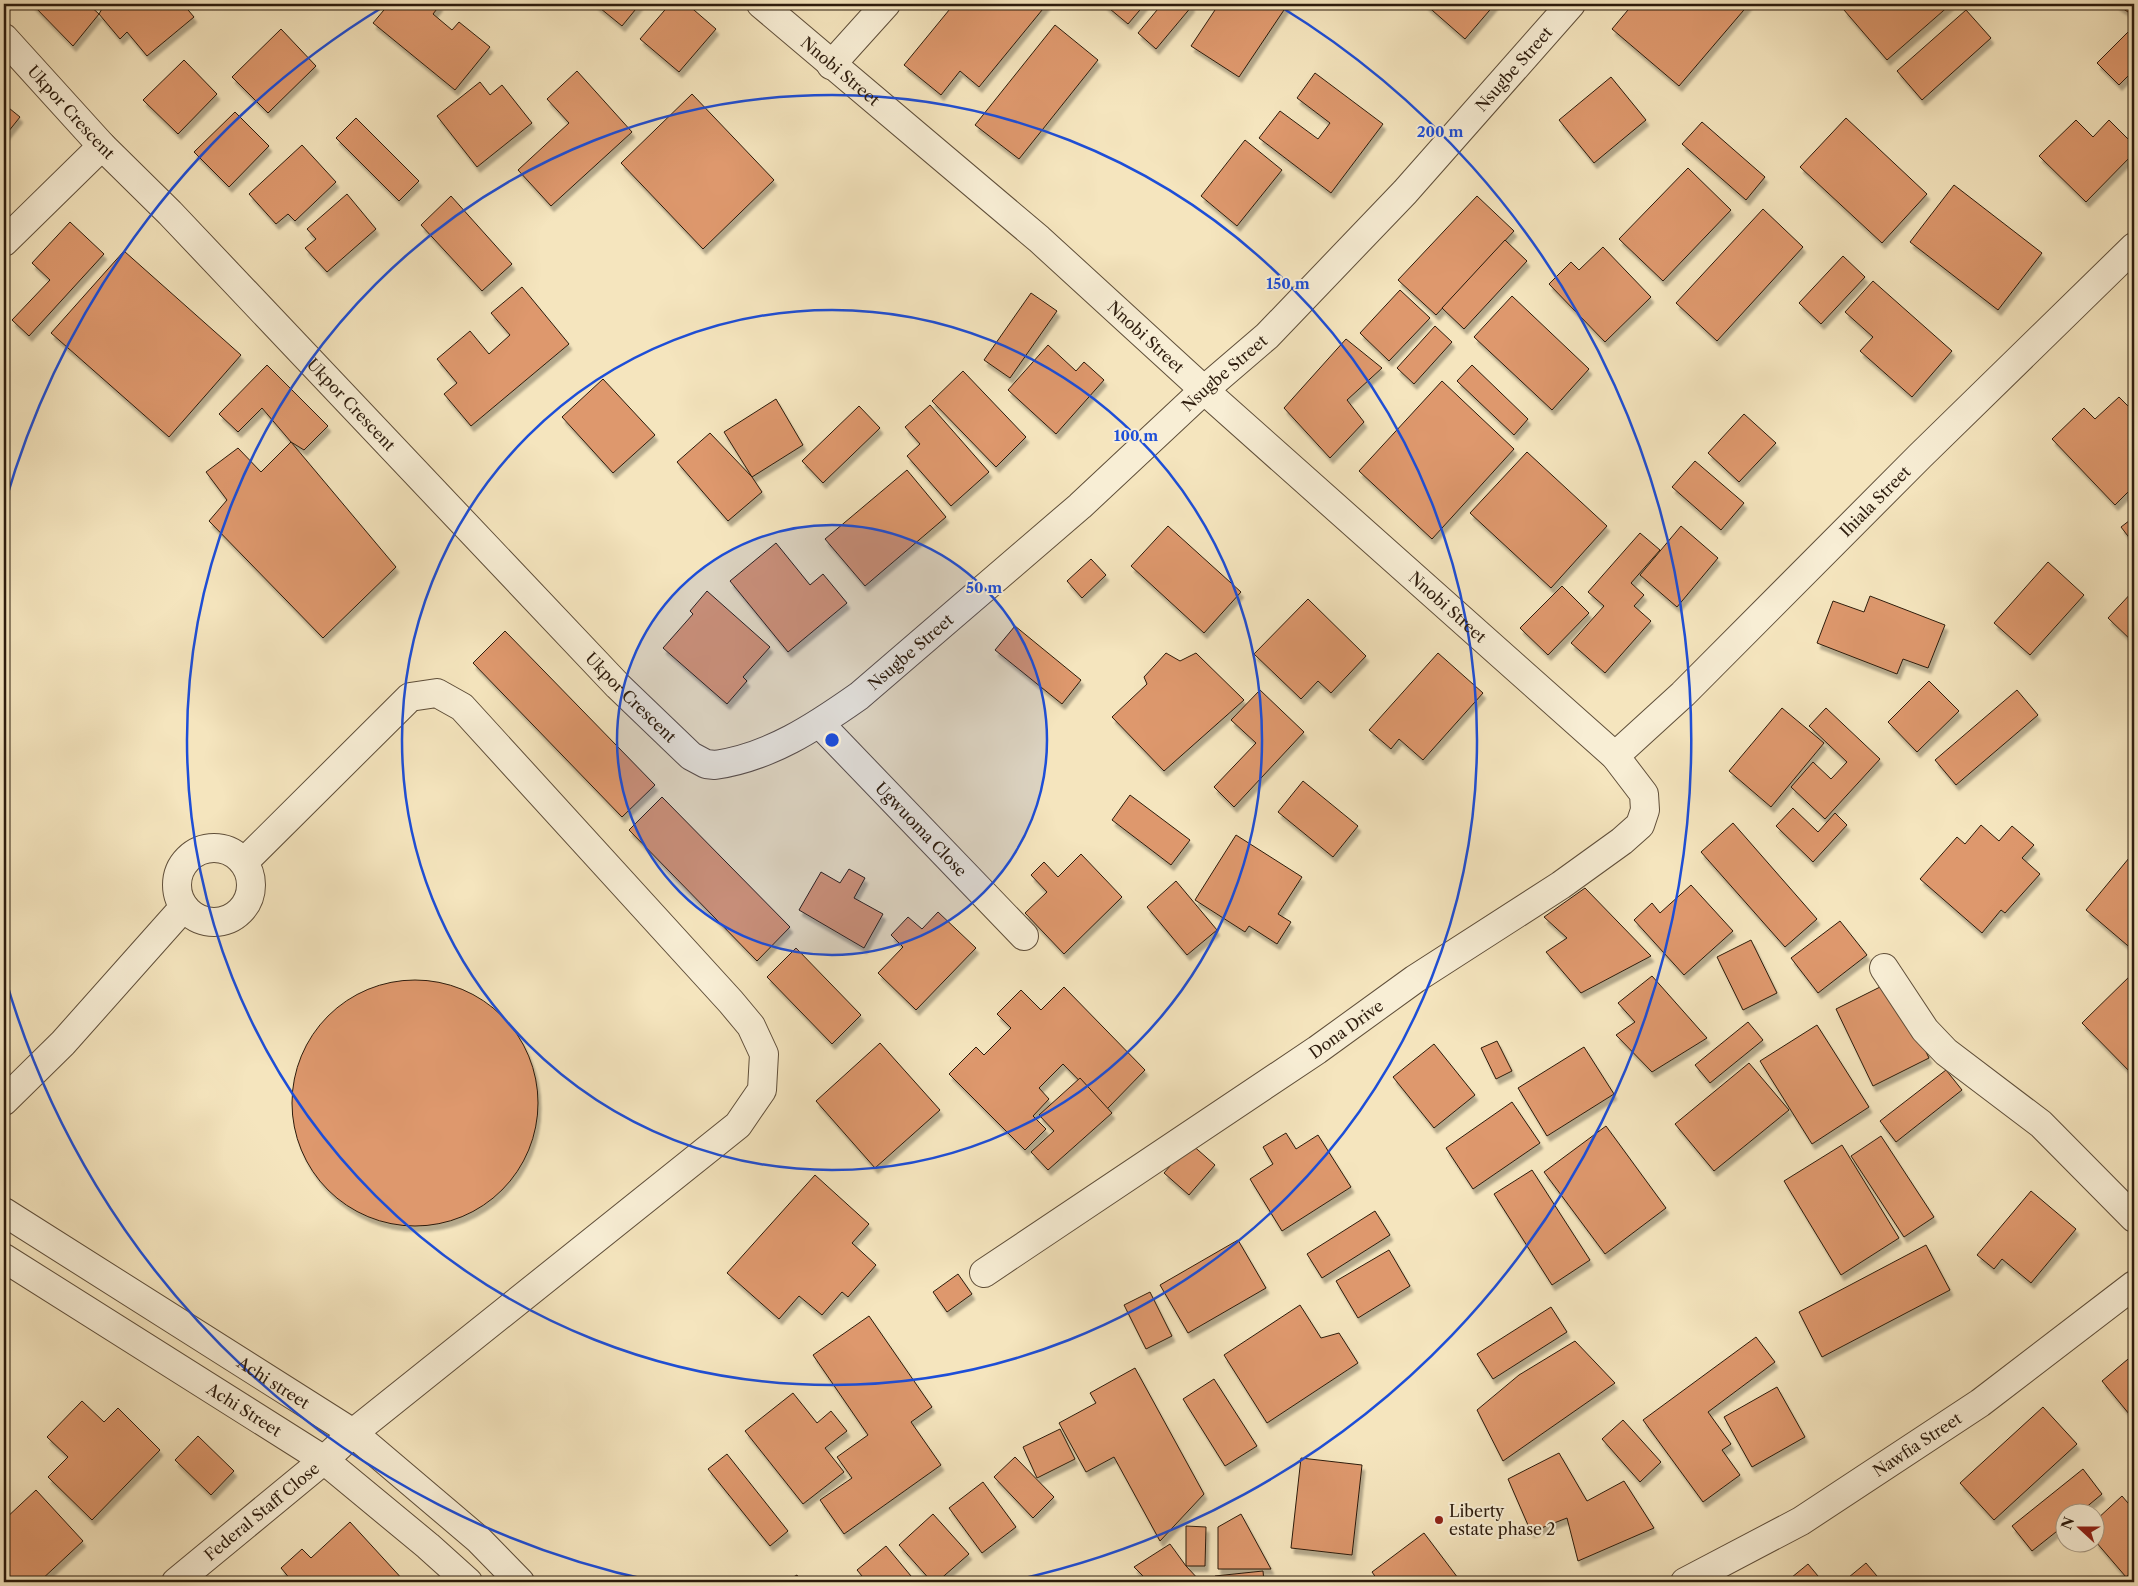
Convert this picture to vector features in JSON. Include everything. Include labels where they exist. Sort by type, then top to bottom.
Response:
[{"type":"street","name":"Nnobi Street","points":[[760,4],[1039,239],[1204,390],[1615,756]]},
{"type":"street","points":[[831,65],[886,4]]},
{"type":"street","name":"Nsugbe Street","points":[[706,764],[721,764],[775,749],[820,724],[859,696],[1080,506],[1204,390],[1267,336],[1384,213],[1572,4]]},
{"type":"street","name":"Ukpor Crescent","points":[[4,38],[102,146],[177,220],[618,686],[691,756],[706,764]]},
{"type":"street","points":[[4,242],[102,146]]},
{"type":"street","name":"Ihiala Street","points":[[1615,756],[1683,694],[1920,456],[2134,247]]},
{"type":"street","name":"Federal Staff Close","points":[[176,1582],[324,1460],[353,1433],[738,1125],[762,1090],[764,1054],[751,1026],[462,708],[437,692],[410,697],[244,862]]},
{"type":"street","name":"Ugwuoma Close","points":[[820,724],[1024,936]]},
{"type":"street","name":"Dona Drive","points":[[984,1273],[1317,1050],[1415,979],[1561,886],[1622,841],[1640,826],[1644,810],[1644,794],[1615,756]]},
{"type":"street","points":[[215,848],[231,852],[244,862],[251,879],[249,898],[238,914],[225,921],[209,923],[195,918],[184,908],[177,892],[178,876],[186,861],[199,851],[215,848]]},
{"type":"street","points":[[4,1102],[62,1043],[184,908]]},
{"type":"street","points":[[1884,968],[1925,1030],[1946,1052],[2041,1124],[2134,1218]]},
{"type":"street","name":"Achi street","points":[[4,1212],[353,1433],[478,1539],[520,1582]]},
{"type":"street","name":"Achi Street","points":[[4,1258],[324,1460],[428,1546],[468,1582]]},
{"type":"street","name":"Nawfia Street","points":[[1685,1582],[1801,1521],[1980,1403],[2134,1284]]},
{"type":"building","points":[[32,4],[88,4],[99,14],[73,46]]},
{"type":"building","points":[[101,4],[183,4],[194,17],[147,56],[127,32],[120,39],[99,14],[103,7]]},
{"type":"building","points":[[389,4],[438,4],[440,5],[433,14],[452,30],[459,22],[490,47],[455,90],[373,23]]},
{"type":"building","points":[[595,4],[640,4],[622,26]]},
{"type":"building","points":[[670,4],[687,4],[716,29],[679,72],[640,39]]},
{"type":"building","points":[[954,4],[1047,4],[979,87],[960,71],[941,95],[904,65]]},
{"type":"building","points":[[1104,4],[1145,4],[1128,24]]},
{"type":"building","points":[[1162,4],[1190,4],[1192,6],[1156,49],[1138,33]]},
{"type":"building","points":[[1219,4],[1288,4],[1239,77],[1191,46]]},
{"type":"building","points":[[1425,4],[1495,4],[1465,39]]},
{"type":"building","points":[[1633,4],[1749,4],[1679,86],[1612,29]]},
{"type":"building","points":[[1851,4],[1951,4],[1887,60],[1844,10]]},
{"type":"building","points":[[2116,4],[2134,4],[2134,16]]},
{"type":"building","points":[[1966,10],[1991,38],[1922,100],[1897,71]]},
{"type":"building","points":[[1055,25],[1098,60],[1019,159],[975,125]]},
{"type":"building","points":[[2133,27],[2134,70],[2119,85],[2097,63]]},
{"type":"building","points":[[281,29],[316,66],[268,113],[232,77]]},
{"type":"building","points":[[184,60],[217,94],[178,134],[143,100]]},
{"type":"building","points":[[577,71],[632,132],[551,206],[518,170],[569,123],[547,99]]},
{"type":"building","points":[[1315,73],[1383,124],[1331,193],[1259,138],[1280,111],[1318,139],[1330,123],[1297,98]]},
{"type":"building","points":[[1611,77],[1646,120],[1594,163],[1559,120]]},
{"type":"building","points":[[480,82],[490,95],[502,85],[532,123],[477,167],[437,116]]},
{"type":"building","points":[[692,94],[774,180],[703,249],[621,163]]},
{"type":"building","points":[[4,104],[20,117],[4,137]]},
{"type":"building","points":[[235,112],[269,146],[229,187],[194,152]]},
{"type":"building","points":[[356,118],[419,181],[399,201],[336,138]]},
{"type":"building","points":[[1846,118],[1927,194],[1882,243],[1800,167]]},
{"type":"building","points":[[2076,120],[2093,137],[2109,120],[2134,145],[2134,153],[2086,202],[2039,156]]},
{"type":"building","points":[[1702,122],[1765,177],[1746,200],[1682,144]]},
{"type":"building","points":[[1245,140],[1282,170],[1237,226],[1201,196]]},
{"type":"building","points":[[302,145],[336,182],[295,221],[288,214],[276,224],[249,194]]},
{"type":"building","points":[[1688,168],[1731,210],[1663,281],[1619,239]]},
{"type":"building","points":[[1954,185],[2042,253],[1998,310],[1910,242]]},
{"type":"building","points":[[347,194],[376,229],[327,272],[305,248],[316,239],[307,229]]},
{"type":"building","points":[[451,196],[512,264],[482,291],[421,225]]},
{"type":"building","points":[[1477,196],[1514,231],[1436,315],[1398,280]]},
{"type":"building","points":[[1763,209],[1803,247],[1717,341],[1676,303]]},
{"type":"building","points":[[70,222],[104,254],[29,336],[12,320],[50,280],[32,263]]},
{"type":"building","points":[[1505,240],[1527,261],[1464,329],[1442,308]]},
{"type":"building","points":[[1603,247],[1651,297],[1605,342],[1549,284],[1571,262],[1579,270]]},
{"type":"building","points":[[124,251],[241,355],[169,437],[51,333]]},
{"type":"building","points":[[1843,256],[1865,277],[1821,324],[1799,303]]},
{"type":"building","points":[[1873,281],[1952,351],[1912,397],[1860,351],[1873,337],[1845,312]]},
{"type":"building","points":[[522,287],[569,344],[471,426],[444,394],[457,383],[437,359],[470,331],[489,354],[510,335],[491,313]]},
{"type":"building","points":[[1400,290],[1430,318],[1389,361],[1360,333]]},
{"type":"building","points":[[1031,293],[1057,311],[1010,378],[984,360]]},
{"type":"building","points":[[1512,296],[1589,369],[1552,410],[1474,337]]},
{"type":"building","points":[[1435,326],[1452,342],[1414,384],[1397,368]]},
{"type":"building","points":[[1346,339],[1382,368],[1347,400],[1364,422],[1330,458],[1284,408]]},
{"type":"building","points":[[1048,345],[1076,371],[1084,362],[1104,380],[1056,434],[1008,390]]},
{"type":"building","points":[[267,365],[328,426],[304,450],[291,442],[262,408],[238,432],[219,414]]},
{"type":"building","points":[[1472,365],[1528,419],[1514,435],[1457,381]]},
{"type":"building","points":[[963,371],[1026,437],[996,467],[932,401]]},
{"type":"building","points":[[603,379],[655,435],[613,473],[562,417]]},
{"type":"building","points":[[1442,381],[1514,449],[1432,539],[1359,471]]},
{"type":"building","points":[[2119,397],[2134,412],[2134,486],[2115,505],[2052,439],[2084,408],[2095,419]]},
{"type":"building","points":[[776,399],[803,445],[752,477],[724,432]]},
{"type":"building","points":[[930,405],[989,472],[951,506],[907,456],[920,444],[905,427]]},
{"type":"building","points":[[859,406],[880,428],[823,483],[802,461]]},
{"type":"building","points":[[1744,414],[1776,443],[1739,482],[1708,453]]},
{"type":"building","points":[[710,433],[752,477],[762,492],[728,521],[677,462]]},
{"type":"building","points":[[291,442],[396,567],[323,638],[209,521],[227,500],[206,472],[238,448],[261,472]]},
{"type":"building","points":[[1527,452],[1607,526],[1551,588],[1470,513]]},
{"type":"building","points":[[1695,461],[1744,503],[1721,530],[1672,487]]},
{"type":"building","points":[[907,470],[946,517],[865,586],[825,539]]},
{"type":"building","points":[[2134,517],[2134,544],[2121,527]]},
{"type":"building","points":[[1168,526],[1241,592],[1204,633],[1131,566]]},
{"type":"building","points":[[1681,526],[1718,558],[1677,607],[1640,575]]},
{"type":"building","points":[[1640,533],[1660,550],[1631,583],[1644,595],[1634,606],[1651,621],[1605,673],[1571,643],[1604,606],[1588,592]]},
{"type":"building","points":[[776,543],[810,585],[823,574],[847,603],[788,652],[730,581]]},
{"type":"building","points":[[1091,559],[1106,575],[1082,598],[1067,581]]},
{"type":"building","points":[[2048,562],[2084,595],[2030,655],[1994,623]]},
{"type":"building","points":[[1562,586],[1589,613],[1548,655],[1520,628]]},
{"type":"building","points":[[2134,590],[2134,643],[2108,618]]},
{"type":"building","points":[[707,591],[770,647],[743,677],[747,681],[727,704],[663,648],[693,614],[690,611]]},
{"type":"building","points":[[1870,596],[1945,625],[1928,668],[1903,659],[1897,674],[1817,643],[1833,601],[1864,612]]},
{"type":"building","points":[[1308,599],[1366,656],[1331,693],[1318,681],[1301,699],[1254,654]]},
{"type":"building","points":[[1015,626],[1081,680],[1062,704],[995,650]]},
{"type":"building","points":[[505,631],[655,785],[622,817],[473,663]]},
{"type":"building","points":[[1166,653],[1180,661],[1196,653],[1244,700],[1164,771],[1112,717],[1147,684],[1144,677]]},
{"type":"building","points":[[1438,653],[1483,693],[1423,760],[1399,739],[1391,749],[1369,730]]},
{"type":"building","points":[[1929,681],[1959,711],[1917,752],[1888,722]]},
{"type":"building","points":[[1260,690],[1304,732],[1234,807],[1214,787],[1256,743],[1231,720]]},
{"type":"building","points":[[2017,690],[2038,715],[1956,785],[1935,760]]},
{"type":"building","points":[[1782,708],[1824,743],[1771,807],[1729,771]]},
{"type":"building","points":[[1826,708],[1880,759],[1825,819],[1791,787],[1813,762],[1831,779],[1847,762],[1809,726]]},
{"type":"building","points":[[1303,781],[1358,826],[1333,857],[1278,812]]},
{"type":"building","points":[[1130,795],[1190,840],[1171,865],[1112,820]]},
{"type":"building","points":[[662,797],[790,927],[757,961],[629,830]]},
{"type":"building","points":[[1793,808],[1818,832],[1835,813],[1847,825],[1813,862],[1776,826]]},
{"type":"building","points":[[1733,823],[1817,919],[1785,947],[1701,852]]},
{"type":"building","points":[[1981,825],[1999,841],[2012,826],[2034,845],[2022,858],[2040,874],[2005,913],[2001,910],[1982,933],[1920,879],[1957,837],[1965,844]]},
{"type":"building","points":[[1236,835],[1302,877],[1278,914],[1291,922],[1277,944],[1249,926],[1245,932],[1195,900]]},
{"type":"building","points":[[2134,852],[2134,951],[2086,910]]},
{"type":"building","points":[[1081,854],[1122,897],[1064,954],[1025,913],[1047,892],[1031,875],[1044,862],[1058,877]]},
{"type":"building","points":[[849,869],[865,878],[854,898],[883,914],[864,948],[799,910],[821,872],[840,883]]},
{"type":"building","points":[[1176,881],[1217,930],[1187,955],[1147,907]]},
{"type":"building","points":[[1691,885],[1733,931],[1684,975],[1634,920],[1652,903],[1660,913]]},
{"type":"building","points":[[1585,888],[1651,956],[1581,993],[1546,952],[1567,938],[1544,917]]},
{"type":"building","points":[[938,912],[976,948],[916,1010],[878,973],[903,947],[891,935],[908,917],[922,929]]},
{"type":"building","points":[[1840,921],[1867,955],[1818,993],[1791,958]]},
{"type":"building","points":[[1751,940],[1777,993],[1743,1010],[1717,957]]},
{"type":"building","points":[[796,948],[861,1015],[832,1044],[767,977]]},
{"type":"building","points":[[2134,972],[2134,1076],[2082,1023]]},
{"type":"building","points":[[1652,976],[1707,1038],[1652,1072],[1616,1035],[1635,1022],[1618,1003]]},
{"type":"building","points":[[427,980],[451,985],[473,994],[484,1000],[502,1016],[518,1034],[529,1056],[536,1079],[538,1103],[536,1127],[529,1150],[518,1172],[502,1190],[484,1206],[451,1221],[427,1226],[403,1226],[379,1221],[346,1206],[312,1172],[301,1150],[294,1127],[292,1091],[297,1067],[312,1034],[346,1000],[368,989],[391,982]]},
{"type":"building","points":[[1892,981],[1929,1058],[1873,1086],[1836,1009]]},
{"type":"building","points":[[1064,987],[1145,1070],[1107,1109],[1063,1064],[1039,1088],[1049,1099],[1033,1116],[1046,1129],[1025,1150],[949,1074],[976,1047],[984,1055],[1011,1028],[997,1014],[1021,990],[1041,1010]]},
{"type":"building","points":[[1748,1022],[1763,1040],[1710,1083],[1695,1065]]},
{"type":"building","points":[[1817,1025],[1869,1107],[1812,1144],[1760,1061]]},
{"type":"building","points":[[1497,1041],[1512,1071],[1496,1079],[1481,1048]]},
{"type":"building","points":[[880,1043],[940,1110],[875,1168],[816,1101]]},
{"type":"building","points":[[1434,1044],[1475,1095],[1434,1128],[1393,1077]]},
{"type":"building","points":[[1584,1047],[1614,1094],[1547,1136],[1518,1088]]},
{"type":"building","points":[[1749,1063],[1789,1110],[1714,1171],[1675,1124]]},
{"type":"building","points":[[1946,1070],[1962,1090],[1896,1142],[1880,1121]]},
{"type":"building","points":[[1080,1078],[1112,1113],[1048,1170],[1031,1152],[1054,1131],[1039,1115]]},
{"type":"building","points":[[1512,1102],[1540,1143],[1473,1189],[1446,1148]]},
{"type":"building","points":[[1606,1126],[1666,1208],[1605,1254],[1544,1172]]},
{"type":"building","points":[[1286,1133],[1296,1149],[1318,1135],[1351,1187],[1282,1231],[1250,1179],[1273,1164],[1263,1147]]},
{"type":"building","points":[[1881,1136],[1934,1217],[1904,1237],[1851,1156]]},
{"type":"building","points":[[1190,1143],[1215,1165],[1189,1195],[1164,1173]]},
{"type":"building","points":[[1842,1145],[1899,1238],[1841,1275],[1784,1181]]},
{"type":"building","points":[[1532,1170],[1590,1260],[1552,1285],[1494,1194]]},
{"type":"building","points":[[815,1175],[869,1224],[852,1243],[876,1265],[848,1297],[842,1292],[822,1315],[799,1296],[779,1319],[727,1273]]},
{"type":"building","points":[[2031,1191],[2076,1229],[2031,1283],[2002,1259],[1994,1269],[1977,1255]]},
{"type":"building","points":[[1375,1211],[1390,1235],[1322,1278],[1307,1254]]},
{"type":"building","points":[[1238,1240],[1266,1288],[1188,1333],[1160,1285]]},
{"type":"building","points":[[1926,1245],[1950,1290],[1822,1357],[1799,1312]]},
{"type":"building","points":[[1389,1250],[1410,1286],[1358,1318],[1336,1281]]},
{"type":"building","points":[[958,1274],[972,1294],[947,1312],[933,1292]]},
{"type":"building","points":[[1150,1292],[1172,1336],[1146,1349],[1124,1305]]},
{"type":"building","points":[[1300,1305],[1321,1338],[1339,1333],[1358,1363],[1267,1423],[1224,1355]]},
{"type":"building","points":[[1551,1307],[1567,1332],[1493,1379],[1477,1354]]},
{"type":"building","points":[[869,1316],[932,1407],[911,1422],[941,1465],[844,1534],[820,1500],[852,1478],[837,1457],[868,1435],[813,1355]]},
{"type":"building","points":[[1756,1337],[1775,1362],[1708,1412],[1731,1444],[1722,1450],[1740,1475],[1703,1502],[1643,1420]]},
{"type":"building","points":[[1575,1341],[1615,1383],[1503,1461],[1477,1410],[1519,1375]]},
{"type":"building","points":[[2134,1354],[2134,1420],[2102,1381]]},
{"type":"building","points":[[1135,1368],[1204,1494],[1160,1541],[1114,1457],[1086,1472],[1059,1423],[1096,1403],[1090,1393]]},
{"type":"building","points":[[1214,1379],[1257,1446],[1225,1466],[1183,1399]]},
{"type":"building","points":[[1777,1387],[1805,1437],[1752,1467],[1724,1417]]},
{"type":"building","points":[[793,1393],[817,1423],[831,1411],[847,1431],[825,1448],[844,1472],[803,1504],[745,1431]]},
{"type":"building","points":[[82,1401],[104,1422],[118,1408],[160,1450],[92,1520],[48,1477],[68,1457],[47,1437]]},
{"type":"building","points":[[2043,1407],[2077,1444],[1994,1520],[1960,1483]]},
{"type":"building","points":[[1623,1420],[1661,1462],[1640,1482],[1602,1439]]},
{"type":"building","points":[[1060,1429],[1075,1459],[1037,1478],[1023,1447]]},
{"type":"building","points":[[198,1436],[234,1471],[211,1495],[175,1460]]},
{"type":"building","points":[[1559,1453],[1587,1501],[1624,1481],[1654,1528],[1578,1561],[1567,1518],[1531,1532],[1508,1479]]},
{"type":"building","points":[[727,1454],[788,1531],[770,1546],[708,1469]]},
{"type":"building","points":[[1015,1457],[1054,1497],[1033,1518],[994,1477]]},
{"type":"building","points":[[1301,1458],[1362,1465],[1352,1555],[1291,1548]]},
{"type":"building","points":[[2083,1469],[2102,1494],[2090,1504],[2056,1504],[2056,1532],[2032,1551],[2012,1526]]},
{"type":"building","points":[[983,1482],[1016,1527],[982,1553],[949,1508]]},
{"type":"building","points":[[36,1490],[83,1541],[39,1582],[4,1582],[4,1520]]},
{"type":"building","points":[[2122,1496],[2134,1510],[2134,1569],[2126,1577],[2106,1554],[2106,1511]]},
{"type":"building","points":[[933,1514],[969,1554],[937,1582],[932,1582],[899,1545]]},
{"type":"building","points":[[1241,1514],[1271,1569],[1218,1569],[1218,1527]]},
{"type":"building","points":[[350,1522],[405,1582],[288,1582],[291,1580],[281,1568],[302,1549],[311,1558]]},
{"type":"building","points":[[1186,1526],[1206,1527],[1205,1566],[1186,1566]]},
{"type":"building","points":[[1424,1533],[1461,1582],[1379,1582],[1372,1572]]},
{"type":"building","points":[[1170,1544],[1186,1566],[1201,1582],[1149,1582],[1134,1567]]},
{"type":"building","points":[[886,1546],[916,1582],[867,1582],[857,1570]]},
{"type":"building","points":[[1866,1563],[1882,1582],[1843,1582]]},
{"type":"building","points":[[1808,1564],[1823,1582],[1786,1582]]},
{"type":"building","points":[[1263,1571],[1264,1582],[1216,1582],[1215,1576]]},
{"type":"building","points":[[797,1575],[801,1582],[784,1582]]},
{"type":"place","name":"Liberty estate phase 2","points":[[1439,1520]]}]
